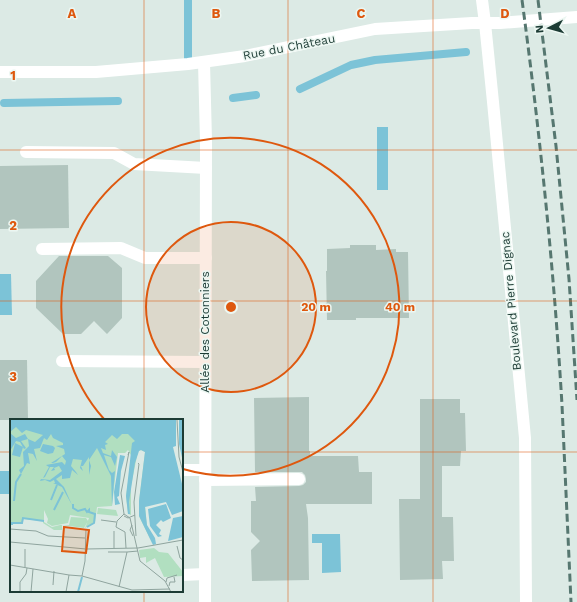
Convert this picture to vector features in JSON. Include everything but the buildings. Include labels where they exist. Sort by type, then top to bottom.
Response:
[{"type":"street","name":"Boulevard Pierre Dignac","points":[[482,0],[525,438],[526,602]]},
{"type":"street","name":"Rue du Château","points":[[0,72],[96,72],[204,62],[245,56],[375,29],[472,22],[500,23],[577,17]]},
{"type":"street","name":"Allée des Cotonniers","points":[[204,62],[206,168],[205,602]]},
{"type":"street","points":[[26,152],[114,153],[134,164],[206,168]]},
{"type":"street","points":[[42,249],[121,248],[146,258],[206,258]]},
{"type":"street","points":[[62,361],[205,362]]},
{"type":"street","points":[[183,470],[205,475],[299,479]]},
{"type":"street","points":[[183,575],[205,574]]},
{"type":"water","points":[[377,127],[388,127],[388,190],[377,190]]},
{"type":"water","points":[[0,274],[11,274],[12,315],[0,315]]},
{"type":"water","points":[[0,471],[10,471],[10,494],[0,494]]},
{"type":"water","points":[[312,534],[340,534],[341,572],[322,573],[322,543],[312,543]]},
{"type":"waterway","points":[[188,0],[188,64]]},
{"type":"waterway","points":[[300,89],[351,65],[375,60],[466,52]]},
{"type":"waterway","points":[[233,98],[256,95]]},
{"type":"waterway","points":[[4,103],[118,101]]},
{"type":"railway","points":[[522,0],[535,101],[551,253],[562,405],[571,602]]},
{"type":"railway","points":[[538,0],[556,146],[569,279],[577,400]]}]
